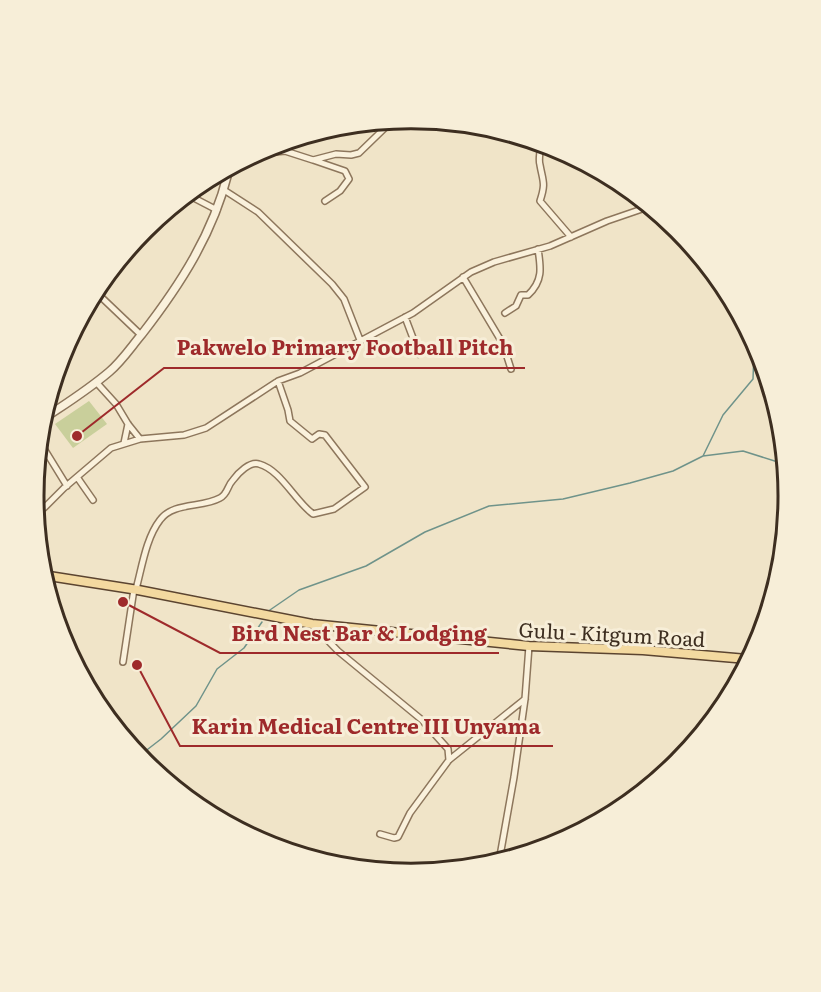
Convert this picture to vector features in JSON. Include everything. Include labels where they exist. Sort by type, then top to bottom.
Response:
[{"type":"main road","name":"Gulu - Kitgum Road","points":[[53,577],[135,589],[312,624],[529,646],[643,650],[740,658]]},
{"type":"street","points":[[313,160],[336,154],[347,156],[359,153],[381,132]]},
{"type":"street","points":[[285,151],[345,171],[349,179],[340,191],[325,201]]},
{"type":"street","points":[[540,153],[539,164],[544,177],[544,190],[540,201],[571,237]]},
{"type":"street","points":[[54,412],[77,398],[123,358],[181,281],[217,210],[227,178]]},
{"type":"street","points":[[224,190],[258,212],[332,284],[344,299],[360,340]]},
{"type":"street","points":[[196,199],[217,210]]},
{"type":"street","points":[[44,508],[111,448],[141,439],[184,435],[206,428],[278,381],[300,373],[405,317],[463,277],[494,261],[538,249],[640,210]]},
{"type":"street","points":[[505,313],[516,306],[520,295],[528,295],[539,282],[538,249]]},
{"type":"street","points":[[463,277],[503,344],[511,369]]},
{"type":"street","points":[[102,298],[141,335]]},
{"type":"street","points":[[405,317],[419,354]]},
{"type":"street","points":[[123,662],[135,589],[154,529],[162,517],[179,508],[198,506],[219,499],[227,492],[231,481],[249,465],[261,465],[274,474],[313,514],[334,509],[364,487],[325,435],[319,434],[312,439],[291,424],[278,381]]},
{"type":"street","points":[[96,382],[116,404],[128,424],[141,439]]},
{"type":"street","points":[[123,443],[128,424]]},
{"type":"street","points":[[46,453],[67,486]]},
{"type":"street","points":[[77,477],[93,500]]},
{"type":"street","points":[[312,624],[338,651],[393,698],[416,714],[448,749],[449,760]]},
{"type":"street","points":[[501,851],[525,699],[529,646]]},
{"type":"street","points":[[380,834],[398,837],[410,813],[449,760],[525,699]]},
{"type":"green space","points":[[89,401],[107,424],[73,448],[55,424]]},
{"type":"waterway","points":[[267,612],[299,590],[366,566],[425,532],[489,506],[563,499],[673,471],[703,456],[723,415],[753,379],[753,366]]},
{"type":"waterway","points":[[703,456],[743,451],[776,461]]},
{"type":"waterway","points":[[146,751],[196,706],[217,669],[244,648],[262,622]]},
{"type":"place","name":"Pakwelo Primary Football Pitch","points":[[77,436]]},
{"type":"place","name":"Bird Nest Bar & Lodging","points":[[123,602]]},
{"type":"place","name":"Karin Medical Centre III Unyama","points":[[137,665]]}]
